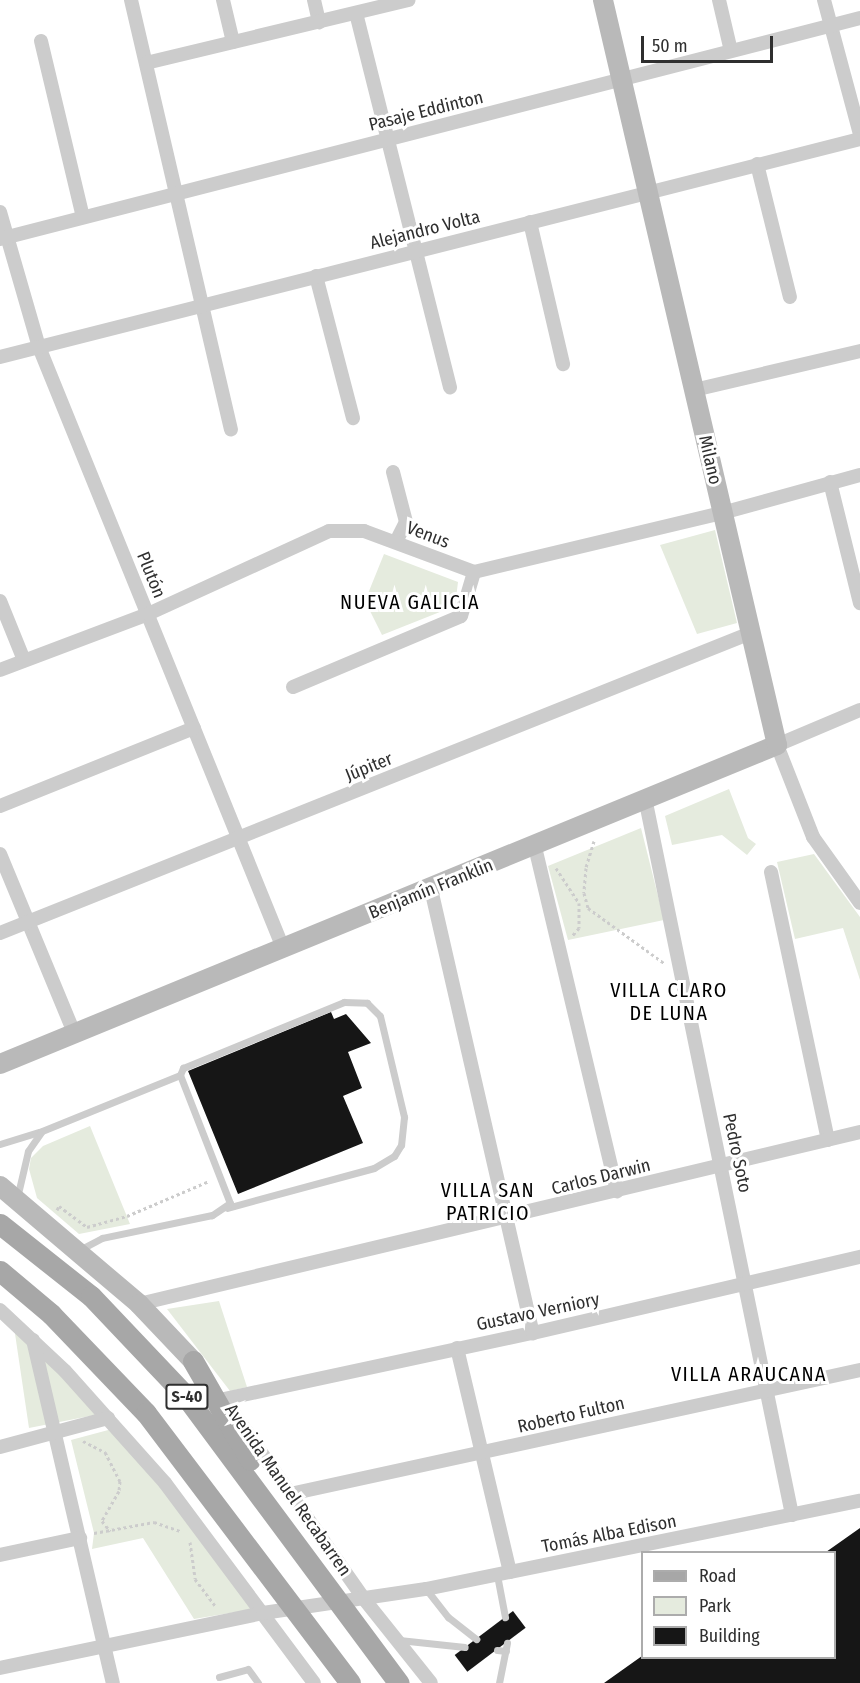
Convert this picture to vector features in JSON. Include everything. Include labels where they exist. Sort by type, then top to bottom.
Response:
[{"type":"main road","name":"Avenida Manuel Recabarren","points":[[0,1224],[91,1296],[148,1354],[203,1418],[399,1683]]},
{"type":"main road","name":"S-40","points":[[0,1271],[51,1314],[146,1413],[350,1683]]},
{"type":"main road","points":[[0,1283],[51,1314]]},
{"type":"main road","points":[[193,1361],[285,1528]]},
{"type":"street","points":[[131,0],[231,429]]},
{"type":"street","points":[[223,0],[233,42]]},
{"type":"street","points":[[314,0],[319,22]]},
{"type":"street","name":"Milano","points":[[603,0],[777,745],[813,837],[860,903]]},
{"type":"street","points":[[719,0],[731,51]]},
{"type":"street","points":[[824,0],[860,136]]},
{"type":"street","points":[[146,63],[405,1]]},
{"type":"street","points":[[356,13],[450,387]]},
{"type":"street","name":"Pasaje Eddinton","points":[[4,238],[860,18]]},
{"type":"street","points":[[41,41],[83,217]]},
{"type":"street","name":"Alejandro Volta","points":[[0,357],[860,136]]},
{"type":"street","points":[[757,164],[790,297]]},
{"type":"street","name":"Plutón","points":[[0,212],[4,238],[39,346],[283,948]]},
{"type":"street","points":[[530,222],[563,364]]},
{"type":"street","points":[[316,276],[353,418]]},
{"type":"street","points":[[694,390],[860,351]]},
{"type":"street","points":[[393,472],[406,522],[396,542]]},
{"type":"street","points":[[293,687],[461,616],[474,572],[722,513],[860,474]]},
{"type":"street","points":[[830,482],[860,603]]},
{"type":"street","name":"Venus","points":[[0,670],[148,614],[329,531],[364,531],[474,572]]},
{"type":"street","points":[[0,601],[24,660]]},
{"type":"street","name":"Júpiter","points":[[0,933],[751,633]]},
{"type":"street","name":"Benjamín Franklin","points":[[0,1064],[535,847],[645,798],[860,710]]},
{"type":"street","points":[[0,806],[194,728]]},
{"type":"street","name":"Pedro Soto","points":[[645,798],[792,1515]]},
{"type":"street","points":[[535,847],[617,1191]]},
{"type":"street","points":[[0,854],[74,1033]]},
{"type":"street","points":[[771,872],[828,1140]]},
{"type":"street","points":[[431,889],[533,1333]]},
{"type":"street","name":"Carlos Darwin","points":[[139,1304],[860,1132]]},
{"type":"street","name":"Avenida Manuel Recabarren","points":[[0,1187],[79,1250],[139,1304],[193,1361],[224,1399],[364,1599],[431,1683]]},
{"type":"street","name":"Gustavo Verniory","points":[[224,1399],[533,1333],[860,1257]]},
{"type":"street","points":[[2,1314],[33,1338],[165,1483],[314,1683]]},
{"type":"street","points":[[33,1338],[60,1433],[80,1538],[113,1683]]},
{"type":"street","points":[[457,1348],[482,1454],[503,1574]]},
{"type":"street","name":"Roberto Fulton","points":[[290,1494],[860,1370]]},
{"type":"street","points":[[0,1447],[60,1433],[108,1418]]},
{"type":"street","name":"Tomás Alba Edison","points":[[0,1668],[263,1613],[426,1589],[860,1501]]},
{"type":"street","points":[[0,1555],[80,1538]]},
{"type":"lane","points":[[0,1144],[42,1131],[180,1075],[183,1068],[344,1002],[366,1003],[380,1016],[404,1117],[401,1145],[394,1156],[374,1168],[227,1208],[102,1238],[79,1250]]},
{"type":"lane","points":[[180,1075],[230,1198],[227,1208]]},
{"type":"lane","points":[[16,1201],[28,1151],[42,1131]]},
{"type":"lane","points":[[503,1574],[505,1617]]},
{"type":"lane","points":[[426,1589],[448,1617],[476,1638]]},
{"type":"lane","points":[[396,1640],[465,1647]]},
{"type":"lane","points":[[499,1683],[500,1650],[507,1643]]},
{"type":"lane","points":[[219,1677],[248,1669],[258,1683]]},
{"type":"path","points":[[594,841],[586,868],[584,893],[588,908],[682,976]]},
{"type":"path","points":[[553,864],[570,887],[580,910],[579,928],[560,952]]},
{"type":"path","points":[[52,1217],[59,1206],[87,1227],[127,1216],[221,1176]]},
{"type":"path","points":[[60,1433],[105,1452],[117,1471],[119,1491],[102,1521],[110,1531]]},
{"type":"path","points":[[80,1538],[154,1522],[165,1523],[183,1533],[189,1542],[200,1590],[212,1604],[234,1619]]},
{"type":"green space","points":[[715,530],[737,623],[697,634],[660,545]]},
{"type":"green space","points":[[384,554],[458,582],[455,606],[382,635],[365,601]]},
{"type":"green space","points":[[729,789],[748,838],[756,844],[747,855],[722,835],[672,845],[665,816]]},
{"type":"green space","points":[[641,828],[664,920],[568,940],[548,866]]},
{"type":"green space","points":[[814,854],[860,917],[860,980],[843,928],[795,939],[777,862]]},
{"type":"green space","points":[[90,1126],[130,1224],[79,1234],[37,1198],[29,1169],[31,1158],[43,1146]]},
{"type":"green space","points":[[219,1301],[247,1387],[230,1391],[167,1309]]},
{"type":"green space","points":[[14,1327],[100,1414],[29,1428]]},
{"type":"green space","points":[[112,1429],[174,1504],[254,1609],[194,1619],[143,1538],[92,1549],[94,1533],[71,1440]]},
{"type":"building","points":[[331,1012],[334,1019],[346,1014],[371,1043],[348,1052],[362,1088],[343,1096],[363,1143],[238,1194],[188,1071]]},
{"type":"building","points":[[860,1528],[860,1683],[604,1683],[641,1657],[641,1659],[836,1659],[836,1551],[827,1551]]},
{"type":"building","points":[[513,1611],[526,1628],[467,1672],[455,1655]]},
{"type":"district","name":"NUEVA GALICIA","points":[[410,602]]},
{"type":"district","name":"VILLA CLARO DE LUNA","points":[[669,1002]]},
{"type":"district","name":"VILLA SAN PATRICIO","points":[[488,1202]]},
{"type":"district","name":"VILLA ARAUCANA","points":[[749,1374]]}]
